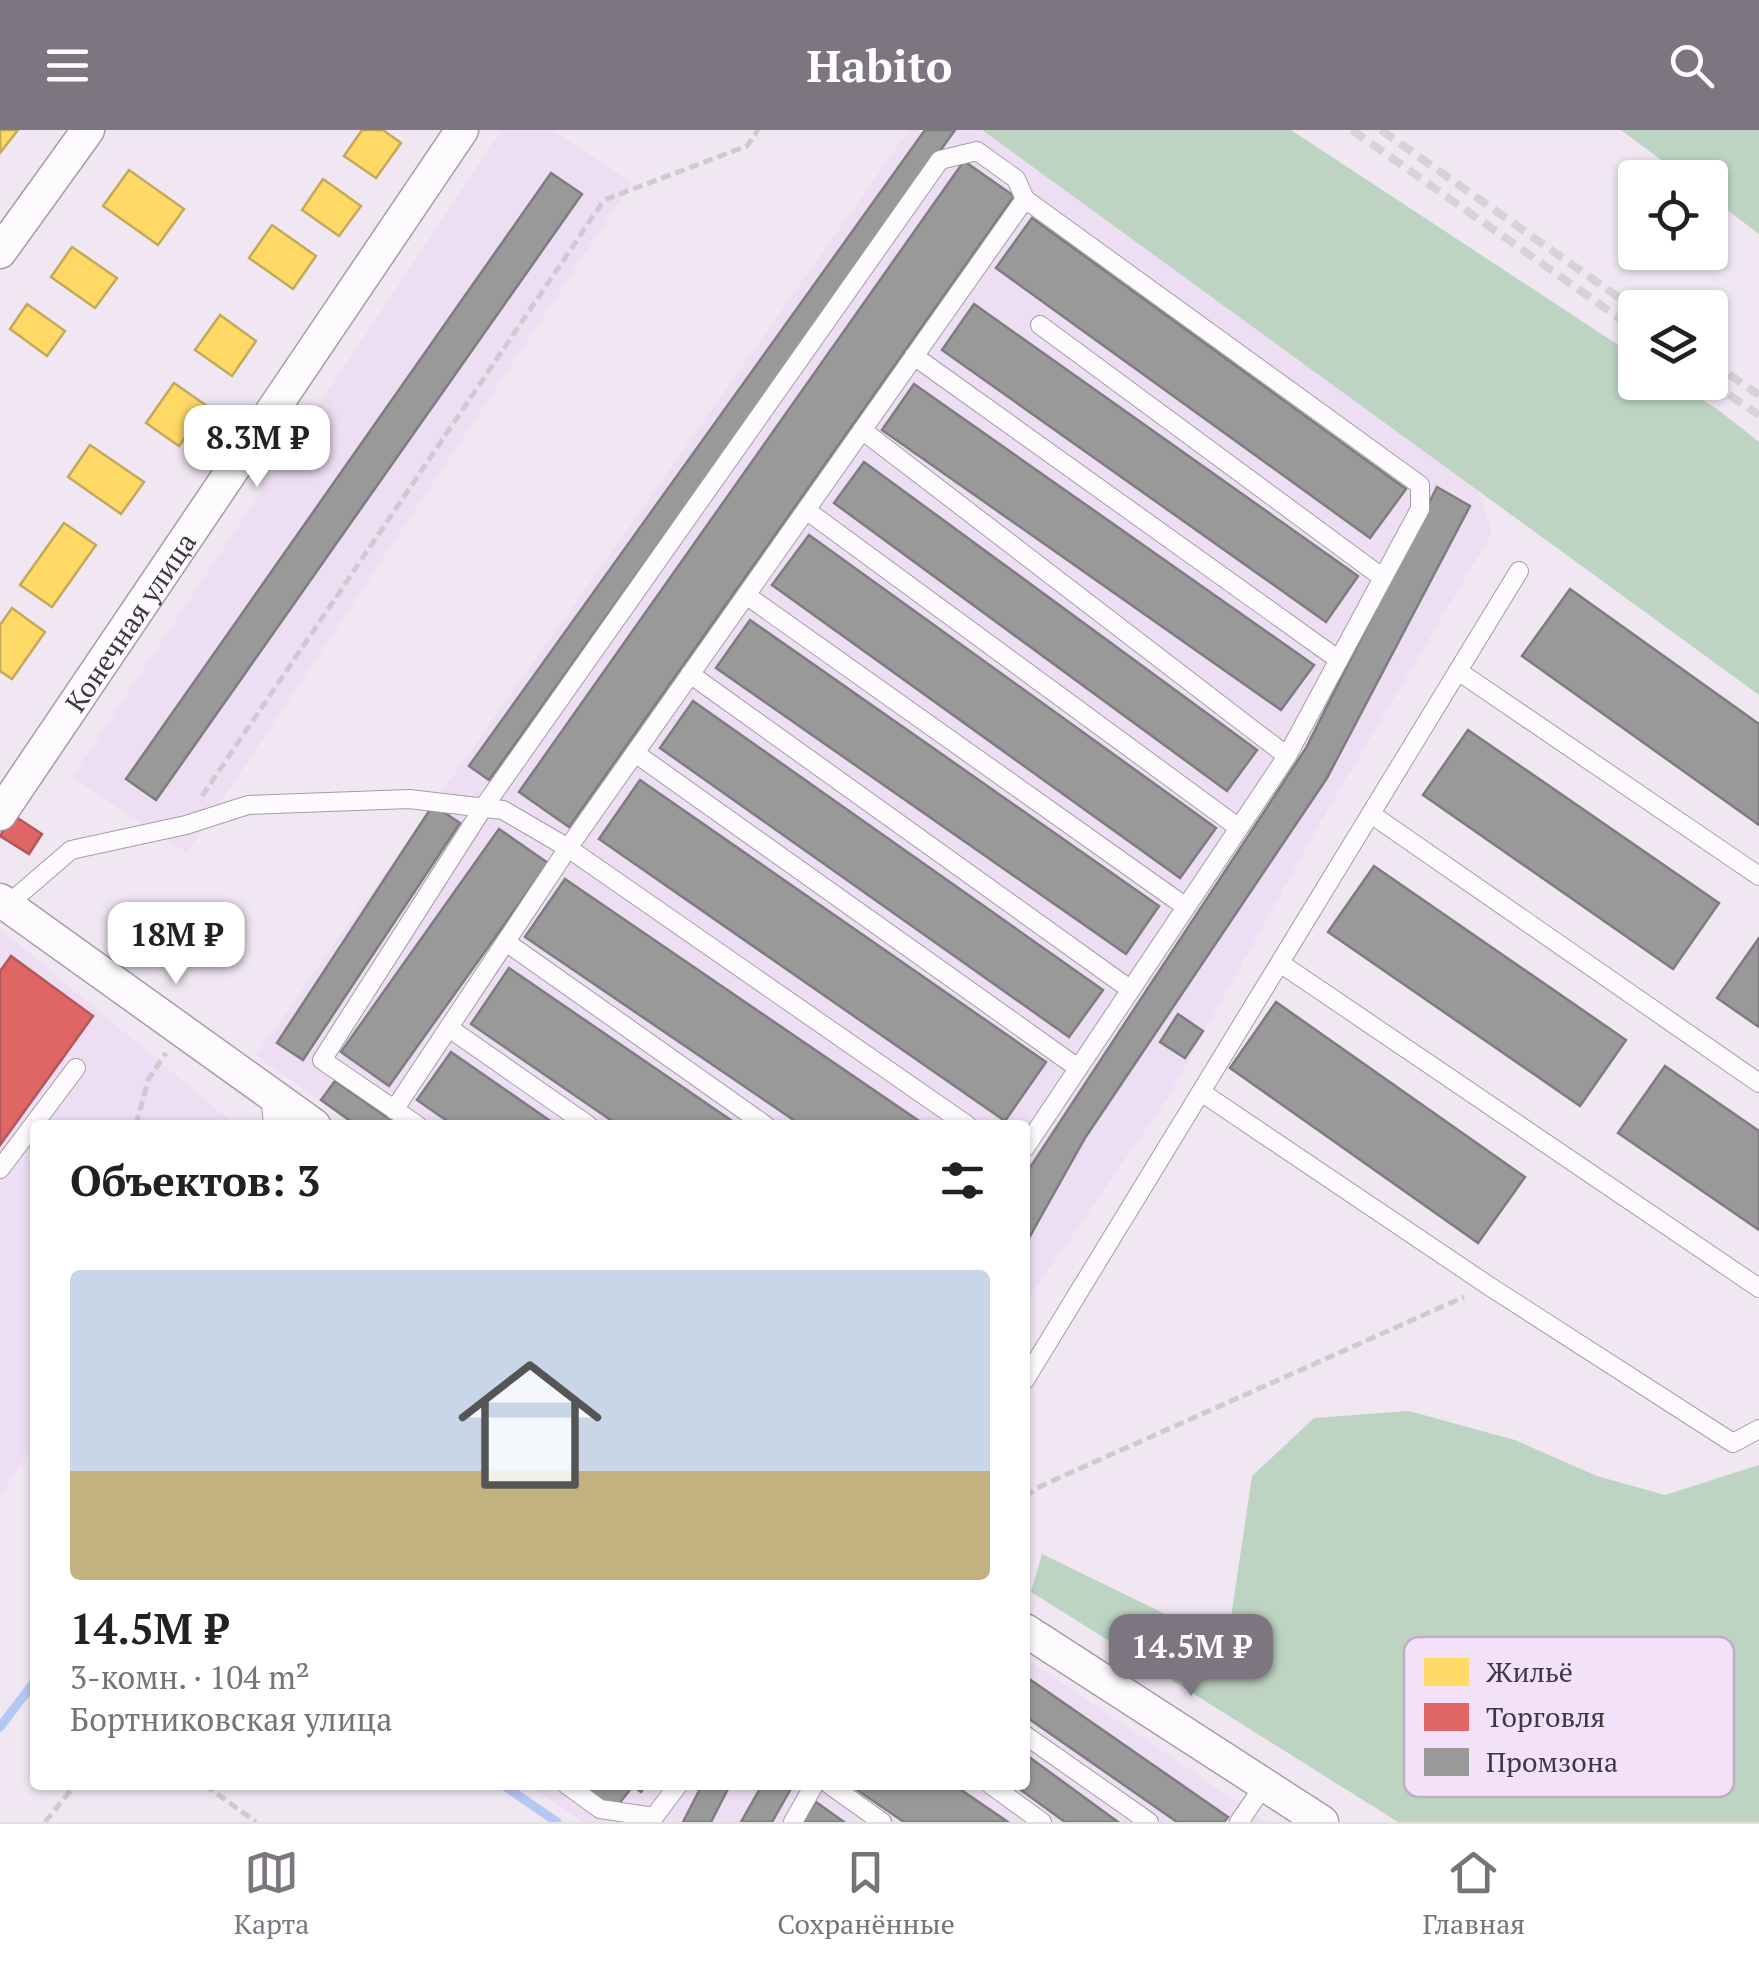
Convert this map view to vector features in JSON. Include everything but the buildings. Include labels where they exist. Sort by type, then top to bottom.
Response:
[{"type":"street","points":[[0,252],[88,130]]},
{"type":"street","name":"Конечная улица","points":[[0,814],[462,130]]},
{"type":"street","points":[[3,902],[182,1030],[272,1109],[301,1120]]},
{"type":"street","points":[[1030,1633],[1322,1822]]},
{"type":"lane","points":[[409,1120],[322,1060],[483,808],[940,160],[977,151],[1016,179],[1025,199],[1420,485],[1420,509],[1287,756],[1030,1140]]},
{"type":"lane","points":[[394,1110],[568,848],[1025,199]]},
{"type":"lane","points":[[1040,325],[1383,578]]},
{"type":"lane","points":[[914,356],[1339,660]]},
{"type":"lane","points":[[862,430],[1287,756]]},
{"type":"lane","points":[[806,510],[1239,828]]},
{"type":"lane","points":[[1030,1372],[1519,571]]},
{"type":"lane","points":[[746,595],[1186,907]]},
{"type":"lane","points":[[1458,670],[1759,876]]},
{"type":"lane","points":[[690,674],[1131,990]]},
{"type":"lane","points":[[635,753],[1078,1068]]},
{"type":"lane","points":[[3,902],[71,850],[186,825],[248,804],[409,798],[503,810],[568,848],[959,1120]]},
{"type":"lane","points":[[1371,814],[1759,1083]]},
{"type":"lane","points":[[506,942],[759,1120]]},
{"type":"lane","points":[[1280,963],[1759,1288]]},
{"type":"lane","points":[[449,1028],[581,1120]]},
{"type":"lane","points":[[37,1120],[76,1068]]},
{"type":"lane","points":[[1201,1092],[1489,1286],[1733,1443],[1759,1429]]},
{"type":"lane","points":[[0,1170],[30,1130]]},
{"type":"lane","points":[[1030,1739],[1149,1822]]},
{"type":"lane","points":[[1239,1822],[1265,1784]]},
{"type":"lane","points":[[574,1790],[600,1810],[654,1817],[674,1790]]},
{"type":"lane","points":[[793,1822],[811,1790]]},
{"type":"lane","points":[[837,1790],[882,1822]]},
{"type":"lane","points":[[998,1790],[1042,1822]]},
{"type":"path","points":[[186,825],[208,784],[604,200],[747,146],[758,130]]},
{"type":"path","points":[[137,1120],[148,1080],[182,1030]]},
{"type":"path","points":[[1030,1493],[1489,1286]]},
{"type":"path","points":[[45,1822],[71,1790]]},
{"type":"path","points":[[212,1790],[256,1822]]},
{"type":"shaded area","points":[[501,130],[552,130],[632,183],[187,853],[72,777]]},
{"type":"shaded area","points":[[909,130],[982,130],[1478,491],[1492,533],[1320,823],[1168,1097],[1030,1297],[1030,1120],[346,1120],[256,1055]]},
{"type":"shaded area","points":[[0,929],[230,1120],[30,1120],[30,1451],[0,1496]]},
{"type":"shaded area","points":[[1030,1661],[1267,1822],[582,1822],[535,1790],[1030,1790]]},
{"type":"green space","points":[[982,130],[1291,130],[1618,345],[1618,400],[1703,400],[1717,409],[1759,442],[1759,695]]},
{"type":"green space","points":[[1621,130],[1759,130],[1759,234],[1728,211],[1728,160],[1661,160]]},
{"type":"green space","points":[[1409,1411],[1515,1440],[1597,1476],[1665,1495],[1759,1465],[1759,1822],[1398,1822],[1031,1592],[1042,1554],[1227,1644],[1252,1476],[1314,1418]]},
{"type":"waterway","points":[[0,1727],[30,1688]]},
{"type":"waterway","points":[[510,1790],[557,1822]]},
{"type":"railway","points":[[1352,130],[1618,317]]},
{"type":"railway","points":[[1381,130],[1618,297]]},
{"type":"railway","points":[[1728,373],[1759,395]]},
{"type":"railway","points":[[1728,394],[1759,415]]}]
